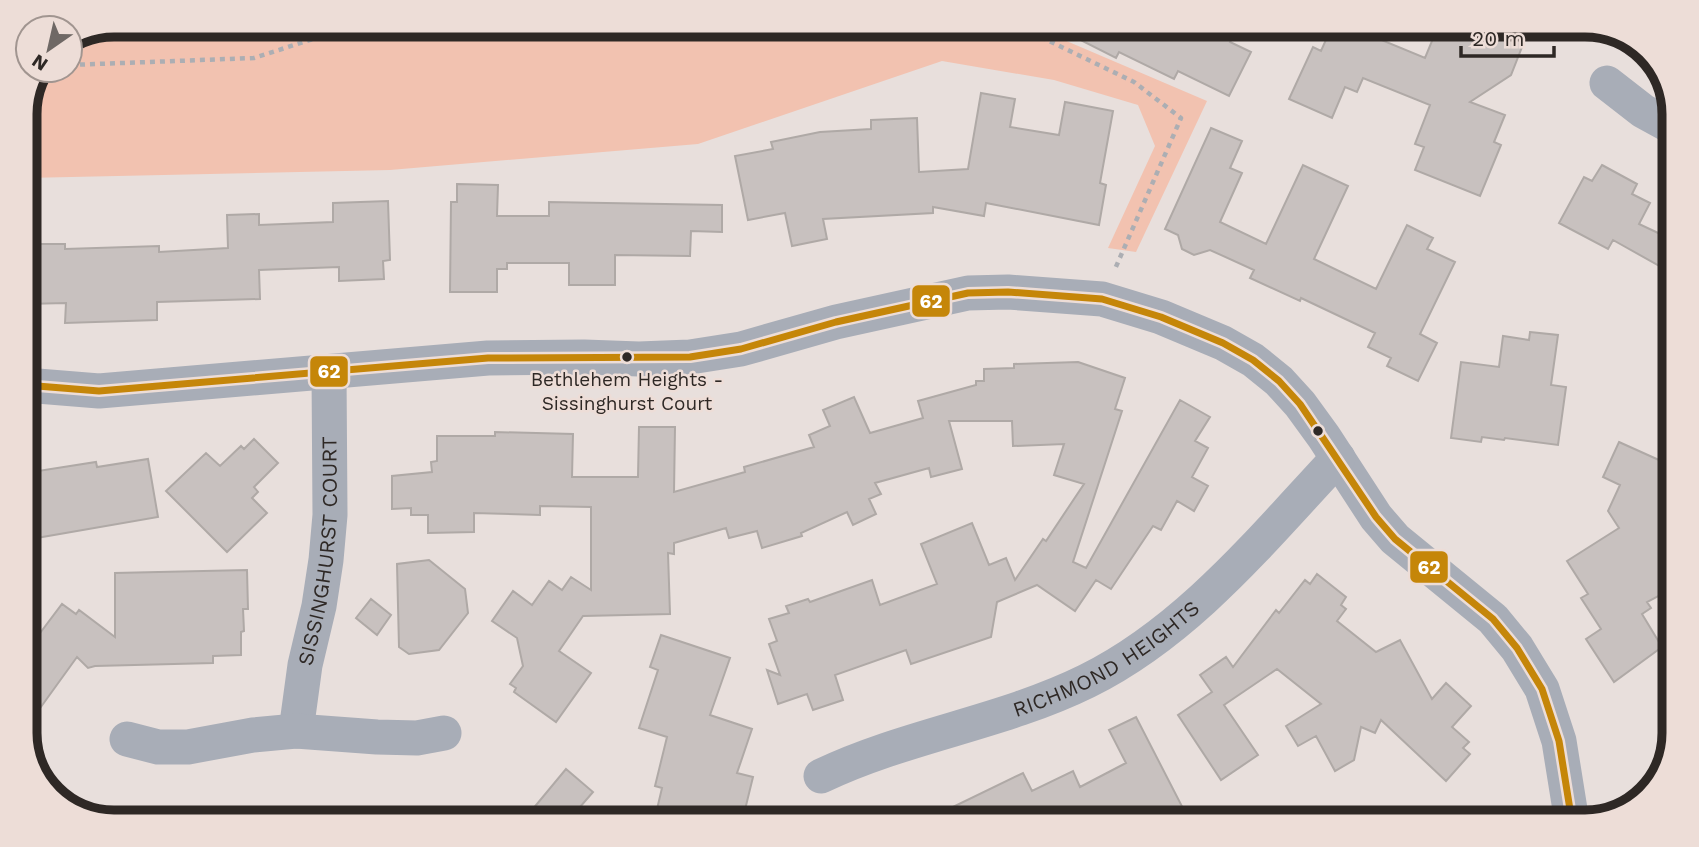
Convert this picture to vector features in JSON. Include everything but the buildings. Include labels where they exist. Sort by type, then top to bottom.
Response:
[{"type":"street","points":[[1607,83],[1643,111],[1662,121]]},
{"type":"street","points":[[37,386],[99,391],[526,356],[639,359],[690,357],[741,349],[836,321],[968,293],[1008,292],[1102,299],[1161,317],[1223,343],[1253,360],[1279,381],[1300,404],[1376,517],[1395,539],[1493,619],[1517,648],[1542,689],[1559,741],[1571,810]]},
{"type":"street","name":"SISSINGHURST COURT","points":[[296,731],[305,664],[319,606],[326,560],[330,515],[329,372]]},
{"type":"street","name":"RICHMOND HEIGHTS","points":[[821,776],[853,761],[1036,702],[1088,680],[1142,648],[1185,615],[1338,458]]},
{"type":"street","points":[[127,739],[158,747],[188,747],[253,735],[296,731],[416,738],[444,733]]},
{"type":"path","points":[[84,64],[254,58],[319,37]]},
{"type":"path","points":[[1041,37],[1134,82],[1181,118],[1102,299]]},
{"type":"shaded area","points":[[114,37],[1057,37],[1207,101],[1136,252],[1108,248],[1155,146],[1138,105],[1054,80],[942,61],[698,144],[390,170],[37,178],[38,99],[43,84],[84,84],[84,43]]},
{"type":"transit line","name":"62","points":[[37,386],[99,391],[488,358],[690,357],[741,349],[836,322],[968,293],[1008,292],[1102,299],[1161,317],[1223,343],[1253,360],[1279,381],[1300,404],[1376,517],[1395,539],[1493,619],[1517,648],[1542,689],[1559,741],[1570,810]]},
{"type":"place","name":"Bethlehem Heights - Sissinghurst Court","points":[[627,357]]}]
